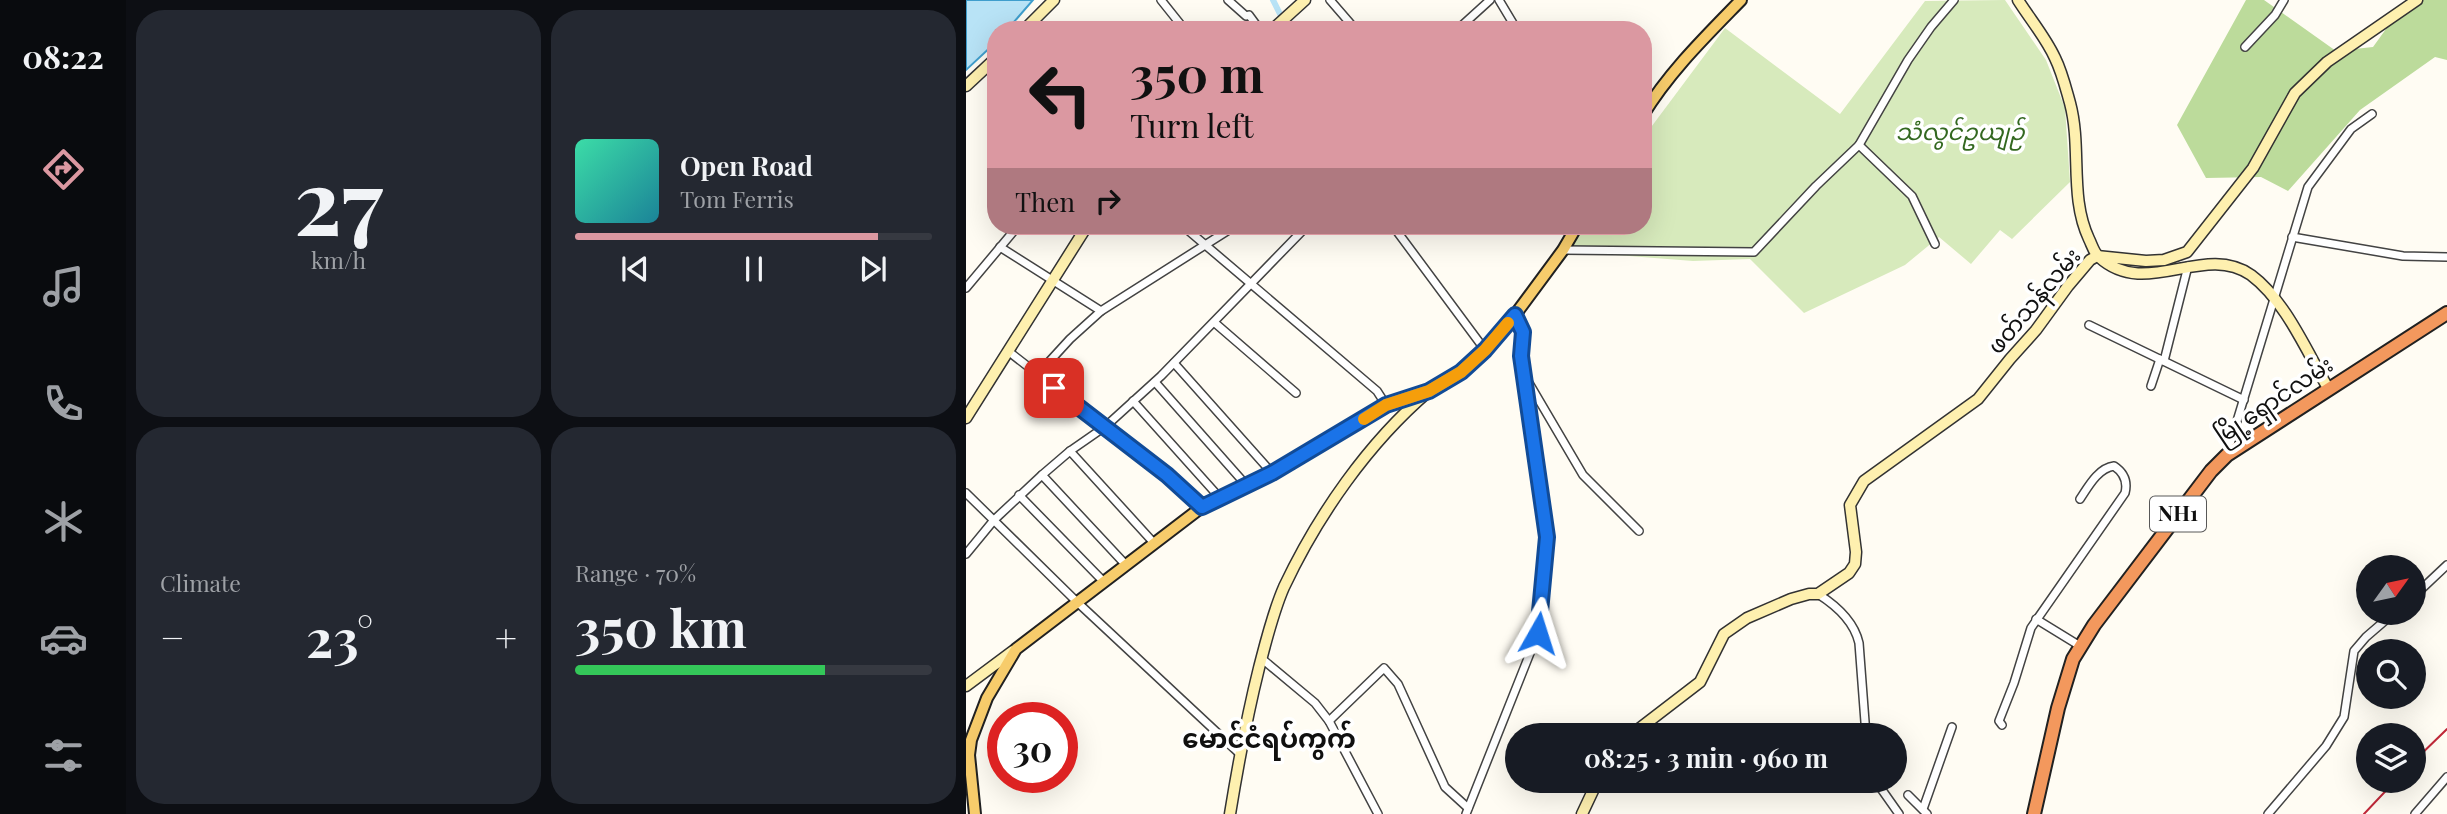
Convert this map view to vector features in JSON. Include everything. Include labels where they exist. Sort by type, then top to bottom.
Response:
[{"type":"highway","name":"မြို့ရှောင်လမ်း","points":[[2034,814],[2066,677],[2080,646],[2211,471],[2227,455],[2447,313]]},
{"type":"main road","points":[[1033,21],[1054,0]]},
{"type":"main road","points":[[1282,21],[1305,0]]},
{"type":"main road","points":[[1652,100],[1694,49],[1741,0]]},
{"type":"main road","points":[[2018,0],[2055,58],[2071,107],[2080,221],[2097,256],[2116,270],[2131,275],[2147,275],[2188,266],[2228,265],[2249,274],[2275,297],[2328,388]]},
{"type":"main road","name":"ဖတ်သန်လမ်း","points":[[1818,594],[1849,573],[1855,564],[1850,505],[1864,481],[1978,400],[2090,260],[2097,256],[2164,260],[2187,252],[2253,168],[2295,93],[2327,62],[2417,0]]},
{"type":"main road","points":[[966,86],[987,66]]},
{"type":"main road","points":[[966,418],[1081,235]]},
{"type":"main road","points":[[1230,814],[1240,754],[1262,658],[1284,587],[1325,515],[1356,469],[1404,412],[1429,391],[1461,372],[1485,350],[1515,315],[1572,235]]},
{"type":"main road","points":[[966,686],[1202,507],[1272,473],[1386,405],[1429,391]]},
{"type":"main road","points":[[1647,723],[1700,682],[1724,634],[1747,618],[1791,599],[1818,594]]},
{"type":"main road","points":[[975,814],[969,755],[971,740],[987,698],[1016,649]]},
{"type":"main road","points":[[1582,814],[1592,793]]},
{"type":"street","points":[[1161,0],[1178,21]]},
{"type":"street","points":[[1228,0],[1253,21]]},
{"type":"street","points":[[1330,0],[1348,21]]},
{"type":"street","points":[[1467,21],[1490,0]]},
{"type":"street","points":[[1499,0],[1512,21]]},
{"type":"street","points":[[1563,250],[1754,253],[1816,186],[1859,145],[1908,60],[1954,0]]},
{"type":"street","points":[[2245,47],[2275,15],[2284,0]]},
{"type":"street","points":[[2227,455],[2308,187],[2351,128],[2372,114]]},
{"type":"street","points":[[1859,145],[1912,196],[1935,244]]},
{"type":"street","points":[[966,288],[1010,235]]},
{"type":"street","points":[[1194,235],[1377,391],[1386,405]]},
{"type":"street","points":[[1037,375],[1070,339],[1101,311],[1223,235]]},
{"type":"street","points":[[966,554],[1019,495],[1070,451],[1106,426],[1155,382],[1298,235]]},
{"type":"street","points":[[1400,235],[1485,350]]},
{"type":"street","points":[[2292,237],[2403,256],[2447,257]]},
{"type":"street","points":[[1000,247],[1101,311]]},
{"type":"street","points":[[2151,386],[2162,360],[2188,266]]},
{"type":"street","points":[[1329,721],[1384,668],[1398,684],[1445,787],[1467,811],[1538,633],[1547,537],[1521,356],[1523,332],[1515,315]]},
{"type":"street","points":[[1215,323],[1296,393]]},
{"type":"street","points":[[2089,325],[2244,400]]},
{"type":"street","points":[[1008,351],[1167,475],[1202,507]]},
{"type":"street","points":[[1174,363],[1272,473]]},
{"type":"street","points":[[1524,375],[1583,475],[1639,531]]},
{"type":"street","points":[[1155,382],[1247,486]]},
{"type":"street","points":[[1133,401],[1220,498]]},
{"type":"street","points":[[1070,451],[1153,542]]},
{"type":"street","points":[[2002,725],[1999,721],[2036,619],[2125,493],[2126,484],[2121,472],[2114,466],[2107,467],[2080,499]]},
{"type":"street","points":[[1042,475],[1125,564]]},
{"type":"street","points":[[966,493],[1076,601],[1240,754]]},
{"type":"street","points":[[1019,495],[1103,581]]},
{"type":"street","points":[[2426,585],[2447,565]]},
{"type":"street","points":[[1818,594],[1856,628],[1865,723]]},
{"type":"street","points":[[2036,619],[2080,646]]},
{"type":"street","points":[[2268,814],[2326,747],[2344,717],[2354,652],[2380,625]]},
{"type":"street","points":[[1262,658],[1315,703],[1329,721],[1378,814]]},
{"type":"street","points":[[1908,795],[1925,811],[1952,727]]},
{"type":"street","points":[[2415,814],[2447,777]]},
{"type":"street","points":[[1884,793],[1899,814]]},
{"type":"green space","name":"သံလွင်ဥယျဉ်","points":[[2005,0],[2046,60],[2065,108],[2070,182],[2012,239],[2000,230],[1971,264],[1939,237],[1905,265],[1804,313],[1750,259],[1693,261],[1565,251],[1578,235],[1652,235],[1652,126],[1725,28],[1840,114],[1925,1]]},
{"type":"green space","points":[[2246,0],[2264,0],[2336,51],[2373,47],[2407,0],[2447,0],[2447,60],[2435,57],[2360,110],[2288,191],[2261,177],[2206,178],[2177,125]]},
{"type":"water","points":[[966,0],[1033,0],[1015,21],[987,21],[987,50],[966,70]]},
{"type":"waterway","points":[[1273,0],[1280,14]]},
{"type":"railway","points":[[2426,749],[2447,729]]},
{"type":"railway","points":[[2364,814],[2384,793]]},
{"type":"slow traffic","points":[[1364,419],[1386,405],[1429,391],[1461,372],[1508,323]]},
{"type":"district","name":"မောင်ငံရပ်ကွက်","points":[[1269,739]]},
{"type":"route","points":[[1054,388],[1167,475],[1202,507],[1272,473],[1386,405],[1429,391],[1461,372],[1485,350],[1515,315],[1523,332],[1521,356],[1527,410],[1547,537],[1538,633]]}]
